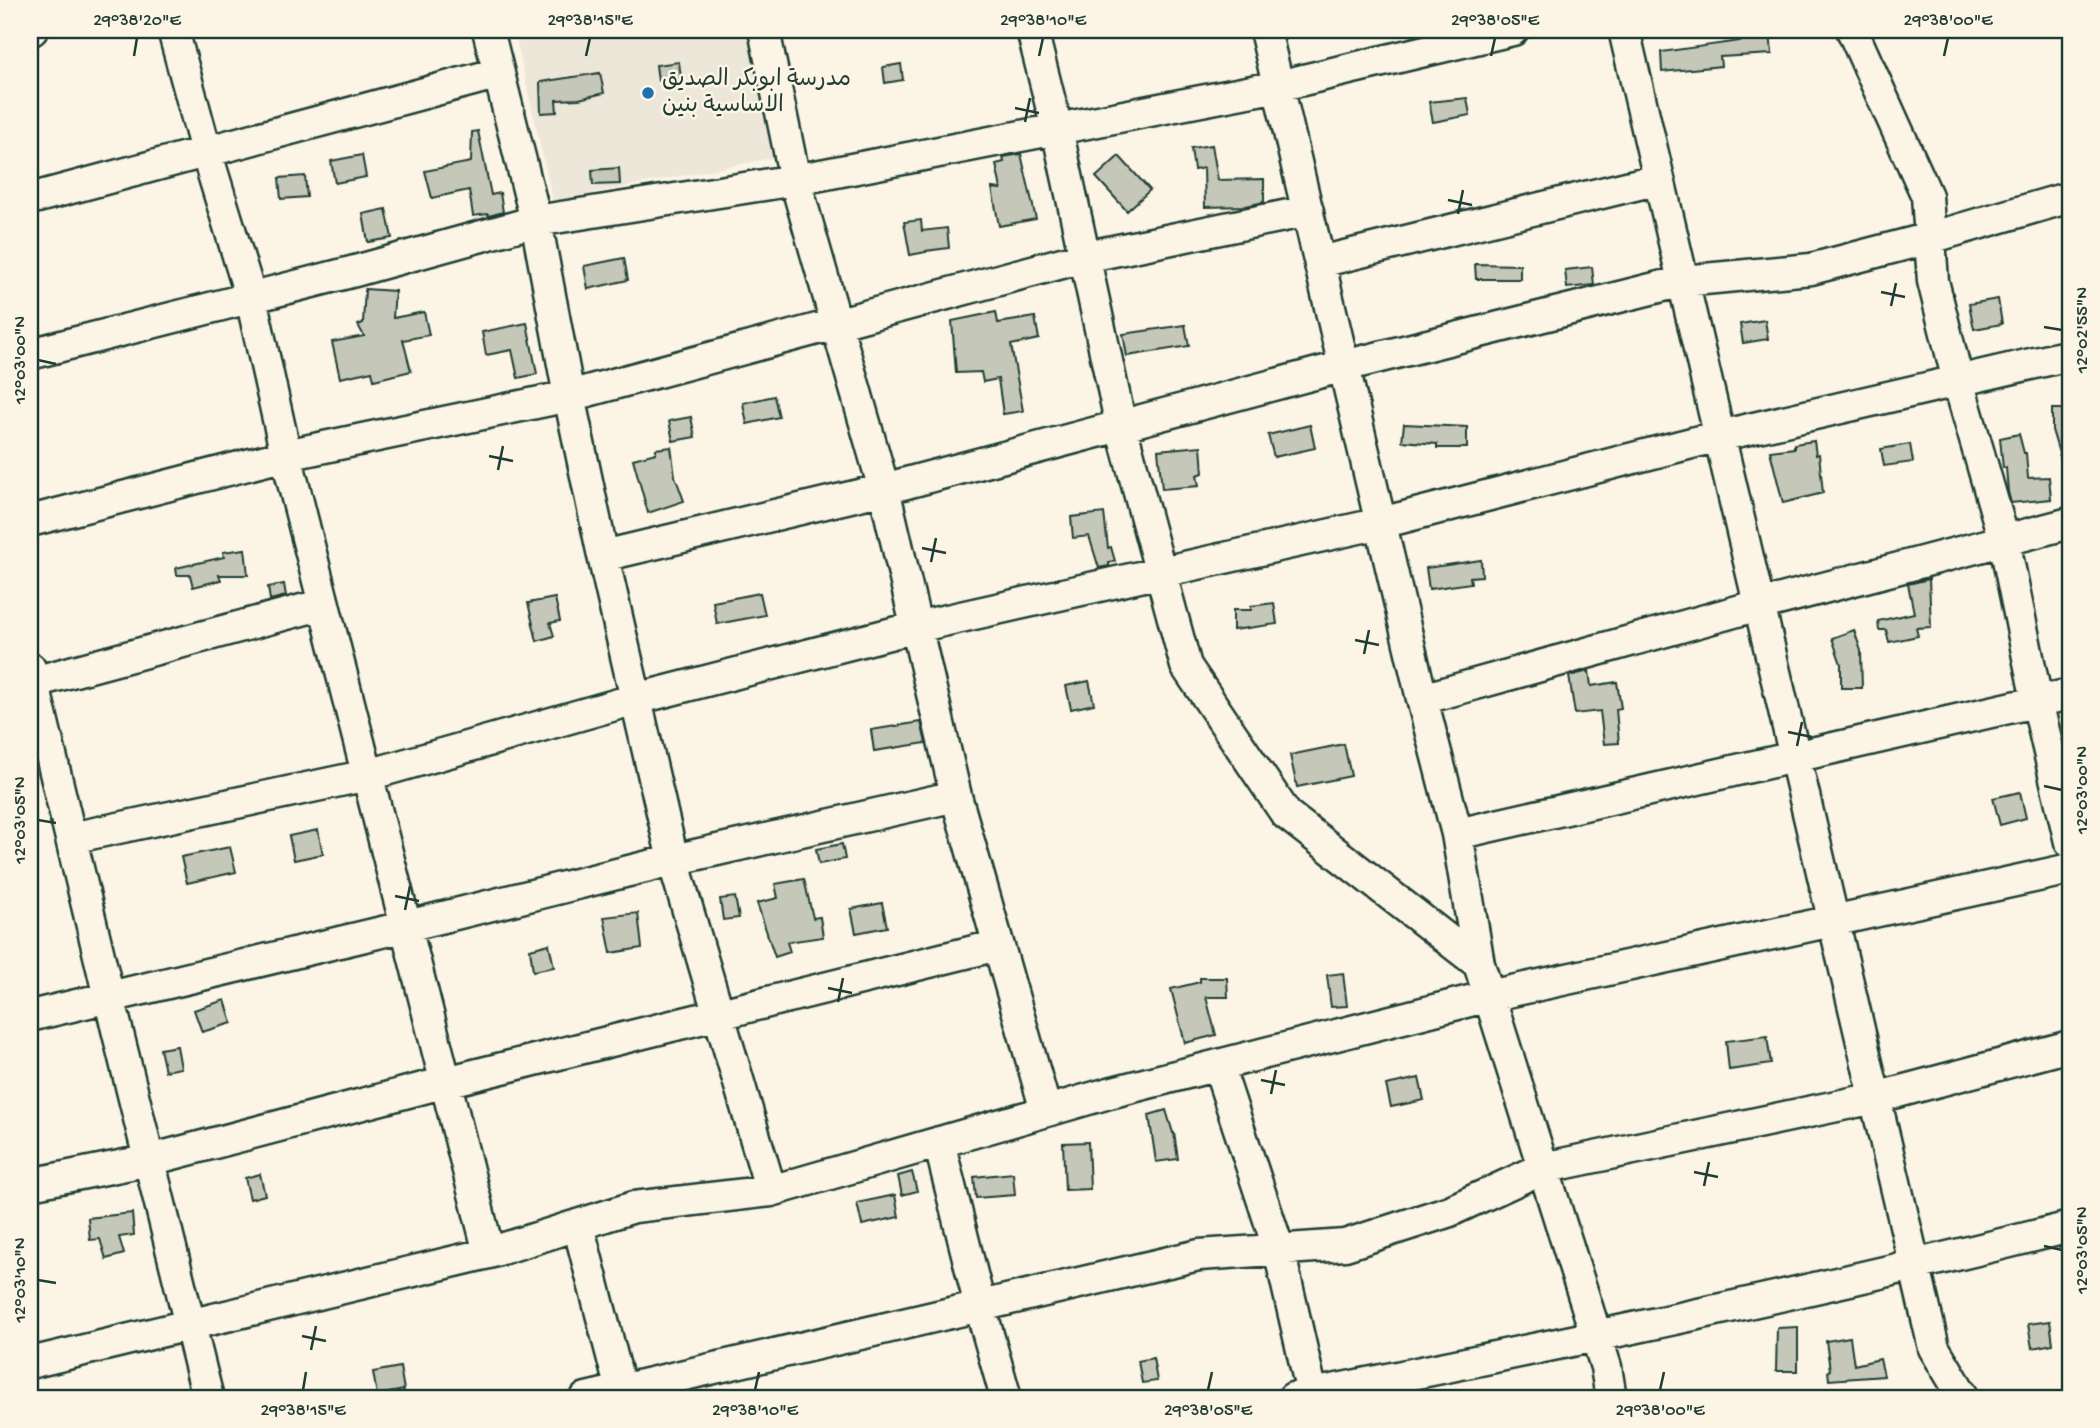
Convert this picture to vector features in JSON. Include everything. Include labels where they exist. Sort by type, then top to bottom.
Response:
[{"type":"street","points":[[173,30],[206,151],[251,298],[286,455],[489,1253]]},
{"type":"street","points":[[488,30],[536,221],[603,555],[673,860],[771,1191]]},
{"type":"street","points":[[764,30],[795,180],[884,489],[956,796],[1046,1111]]},
{"type":"street","points":[[1032,30],[1121,426],[1186,666],[1286,814],[1479,964]]},
{"type":"street","points":[[1265,30],[1422,699],[1457,834],[1479,964],[1597,1337],[1611,1398]]},
{"type":"street","points":[[30,354],[536,221],[795,180],[1279,86],[1513,30]]},
{"type":"street","points":[[1624,30],[1934,1348],[1964,1398]]},
{"type":"street","points":[[1852,30],[1927,196],[1933,281],[1958,381],[2004,540],[2037,701],[2070,842]]},
{"type":"street","points":[[30,199],[499,72]]},
{"type":"street","points":[[1320,262],[1659,179]]},
{"type":"street","points":[[603,555],[884,489],[1344,366],[1683,281],[1811,269],[2070,197]]},
{"type":"street","points":[[30,521],[286,455],[569,396],[1084,257],[1308,211]]},
{"type":"street","points":[[71,838],[368,775],[636,699],[916,627],[1381,523],[1719,436],[2070,355]]},
{"type":"street","points":[[1422,699],[1759,605],[2070,523]]},
{"type":"street","points":[[208,1398],[31,677],[324,604]]},
{"type":"street","points":[[1457,834],[2070,694]]},
{"type":"street","points":[[30,1016],[673,860],[956,796]]},
{"type":"street","points":[[30,1363],[489,1253],[634,1207],[771,1191],[1046,1111],[1489,996],[2070,869]]},
{"type":"street","points":[[30,1184],[150,1160],[446,1082],[998,945]]},
{"type":"street","points":[[586,1398],[622,1394],[1199,1255],[1345,1244],[1450,1211],[1543,1168],[1875,1098],[2070,1046]]},
{"type":"street","points":[[1218,1065],[1279,1250],[1306,1397],[1597,1337],[1914,1266],[2070,1227]]},
{"type":"street","points":[[939,1142],[1006,1398]]},
{"type":"street","points":[[578,1225],[622,1394]]},
{"type":"shaded area","name":"مدرسة ابوبكر الصديق الاساسية بنين","points":[[514,30],[755,30],[782,156],[553,201]]},
{"type":"building","points":[[1770,31],[1772,54],[1720,57],[1721,66],[1662,72],[1661,52],[1740,41],[1739,33]]},
{"type":"building","points":[[679,62],[681,78],[658,81],[656,65]]},
{"type":"building","points":[[901,64],[903,80],[885,83],[883,67]]},
{"type":"building","points":[[600,73],[604,93],[579,99],[556,100],[557,112],[541,113],[540,82]]},
{"type":"building","points":[[1467,98],[1470,115],[1433,122],[1429,102]]},
{"type":"building","points":[[478,131],[491,195],[500,193],[503,212],[489,216],[473,216],[469,190],[432,198],[425,171],[471,162],[472,132]]},
{"type":"building","points":[[1212,145],[1218,180],[1264,179],[1264,202],[1246,206],[1205,207],[1204,168],[1194,170],[1191,148]]},
{"type":"building","points":[[1021,154],[1036,219],[999,226],[992,188],[1001,189],[996,164],[1004,162],[1003,157]]},
{"type":"building","points":[[362,155],[366,177],[335,183],[331,161]]},
{"type":"building","points":[[1119,156],[1150,190],[1127,211],[1096,177]]},
{"type":"building","points":[[619,168],[620,184],[593,185],[592,170]]},
{"type":"building","points":[[305,176],[307,197],[281,199],[279,178]]},
{"type":"building","points":[[386,209],[392,238],[368,242],[363,214]]},
{"type":"building","points":[[921,220],[922,231],[947,228],[949,248],[910,255],[904,222]]},
{"type":"building","points":[[624,258],[628,280],[588,289],[584,266]]},
{"type":"building","points":[[1475,264],[1520,265],[1520,279],[1476,279]]},
{"type":"building","points":[[1592,267],[1594,285],[1567,288],[1565,270]]},
{"type":"building","points":[[365,289],[395,291],[393,318],[424,312],[429,335],[403,340],[411,371],[374,380],[372,371],[340,378],[332,342],[364,336],[358,325],[363,323]]},
{"type":"building","points":[[1998,299],[2002,324],[1974,329],[1969,304]]},
{"type":"building","points":[[996,312],[998,323],[1035,317],[1039,339],[1011,345],[1023,411],[1003,414],[998,379],[983,382],[981,372],[956,373],[952,321]]},
{"type":"building","points":[[1765,320],[1768,339],[1743,343],[1740,324]]},
{"type":"building","points":[[527,323],[537,374],[518,378],[512,350],[486,355],[482,332]]},
{"type":"building","points":[[1185,325],[1189,346],[1127,356],[1123,334]]},
{"type":"building","points":[[774,396],[779,417],[747,424],[743,403]]},
{"type":"building","points":[[2052,409],[2070,409],[2070,476],[2066,476],[2052,430]]},
{"type":"building","points":[[691,417],[695,437],[673,441],[669,421]]},
{"type":"building","points":[[1404,424],[1467,427],[1467,448],[1437,448],[1437,444],[1402,441]]},
{"type":"building","points":[[1310,425],[1315,448],[1274,457],[1268,435]]},
{"type":"building","points":[[2019,434],[2026,453],[2028,478],[2049,477],[2051,499],[2011,503],[2000,438]]},
{"type":"building","points":[[1814,441],[1816,455],[1819,454],[1823,493],[1783,503],[1770,451],[1794,448],[1794,444]]},
{"type":"building","points":[[1910,444],[1913,462],[1884,466],[1881,449]]},
{"type":"building","points":[[1201,446],[1203,473],[1197,475],[1199,486],[1162,489],[1158,450]]},
{"type":"building","points":[[671,447],[675,476],[684,501],[648,513],[633,459],[656,453],[656,449]]},
{"type":"building","points":[[1104,513],[1108,548],[1111,547],[1115,561],[1109,563],[1109,566],[1099,568],[1089,536],[1073,538],[1071,517]]},
{"type":"building","points":[[245,549],[248,575],[219,575],[221,580],[193,587],[190,575],[177,575],[176,568],[224,557],[223,552]]},
{"type":"building","points":[[1481,560],[1482,576],[1470,577],[1471,583],[1429,589],[1426,568]]},
{"type":"building","points":[[1929,579],[1931,627],[1916,628],[1918,636],[1889,642],[1886,630],[1879,630],[1878,621],[1914,613],[1908,584]]},
{"type":"building","points":[[284,584],[286,596],[270,600],[268,587]]},
{"type":"building","points":[[760,593],[765,615],[717,624],[713,602]]},
{"type":"building","points":[[555,598],[560,621],[550,623],[554,636],[537,641],[528,603]]},
{"type":"building","points":[[1274,603],[1277,624],[1233,630],[1233,610],[1251,610],[1251,606]]},
{"type":"building","points":[[1854,630],[1861,651],[1862,688],[1841,688],[1841,664],[1832,638]]},
{"type":"building","points":[[1589,671],[1591,686],[1617,682],[1621,708],[1616,709],[1619,743],[1604,744],[1600,711],[1575,714],[1569,676]]},
{"type":"building","points":[[1089,681],[1094,704],[1071,709],[1066,686]]},
{"type":"building","points":[[921,722],[926,743],[874,751],[871,730]]},
{"type":"building","points":[[1344,744],[1351,776],[1297,787],[1290,755]]},
{"type":"building","points":[[2020,792],[2026,818],[2000,825],[1993,798]]},
{"type":"building","points":[[318,830],[323,854],[294,860],[289,836]]},
{"type":"building","points":[[842,844],[845,859],[819,864],[816,849]]},
{"type":"building","points":[[230,847],[236,872],[187,883],[181,857]]},
{"type":"building","points":[[804,879],[813,918],[820,917],[823,937],[787,942],[790,952],[775,957],[757,903],[778,898],[775,884]]},
{"type":"building","points":[[735,897],[739,918],[723,920],[720,899]]},
{"type":"building","points":[[882,903],[887,927],[856,933],[851,909]]},
{"type":"building","points":[[638,913],[642,948],[611,953],[604,917]]},
{"type":"building","points":[[549,944],[554,967],[533,971],[530,949]]},
{"type":"building","points":[[1343,973],[1347,1006],[1331,1007],[1327,975]]},
{"type":"building","points":[[1200,978],[1227,978],[1228,997],[1206,997],[1216,1035],[1185,1043],[1171,989],[1200,982]]},
{"type":"building","points":[[225,1000],[232,1023],[202,1032],[194,1010]]},
{"type":"building","points":[[1767,1036],[1771,1064],[1729,1070],[1726,1041]]},
{"type":"building","points":[[177,1046],[181,1068],[165,1071],[160,1049]]},
{"type":"building","points":[[1419,1078],[1424,1100],[1391,1107],[1386,1085]]},
{"type":"building","points":[[1166,1110],[1174,1133],[1178,1159],[1156,1162],[1149,1115]]},
{"type":"building","points":[[1088,1142],[1090,1189],[1065,1190],[1063,1143]]},
{"type":"building","points":[[912,1172],[917,1191],[902,1195],[898,1176]]},
{"type":"building","points":[[1013,1173],[1015,1195],[976,1198],[974,1177]]},
{"type":"building","points":[[260,1174],[265,1195],[250,1199],[245,1178]]},
{"type":"building","points":[[895,1195],[899,1217],[862,1225],[857,1203]]},
{"type":"building","points":[[132,1213],[134,1235],[119,1237],[124,1254],[106,1259],[100,1239],[90,1240],[88,1218]]},
{"type":"building","points":[[2050,1321],[2053,1344],[2032,1348],[2028,1324]]},
{"type":"building","points":[[1798,1327],[1798,1371],[1776,1371],[1777,1328]]},
{"type":"building","points":[[1850,1337],[1854,1365],[1880,1359],[1884,1376],[1829,1380],[1826,1341]]},
{"type":"building","points":[[1153,1358],[1157,1381],[1142,1383],[1138,1361]]},
{"type":"building","points":[[400,1367],[404,1390],[377,1395],[373,1372]]},
{"type":"place","name":"مدرسة ابوبكر الصديق الاساسية بنين","points":[[648,93]]}]
